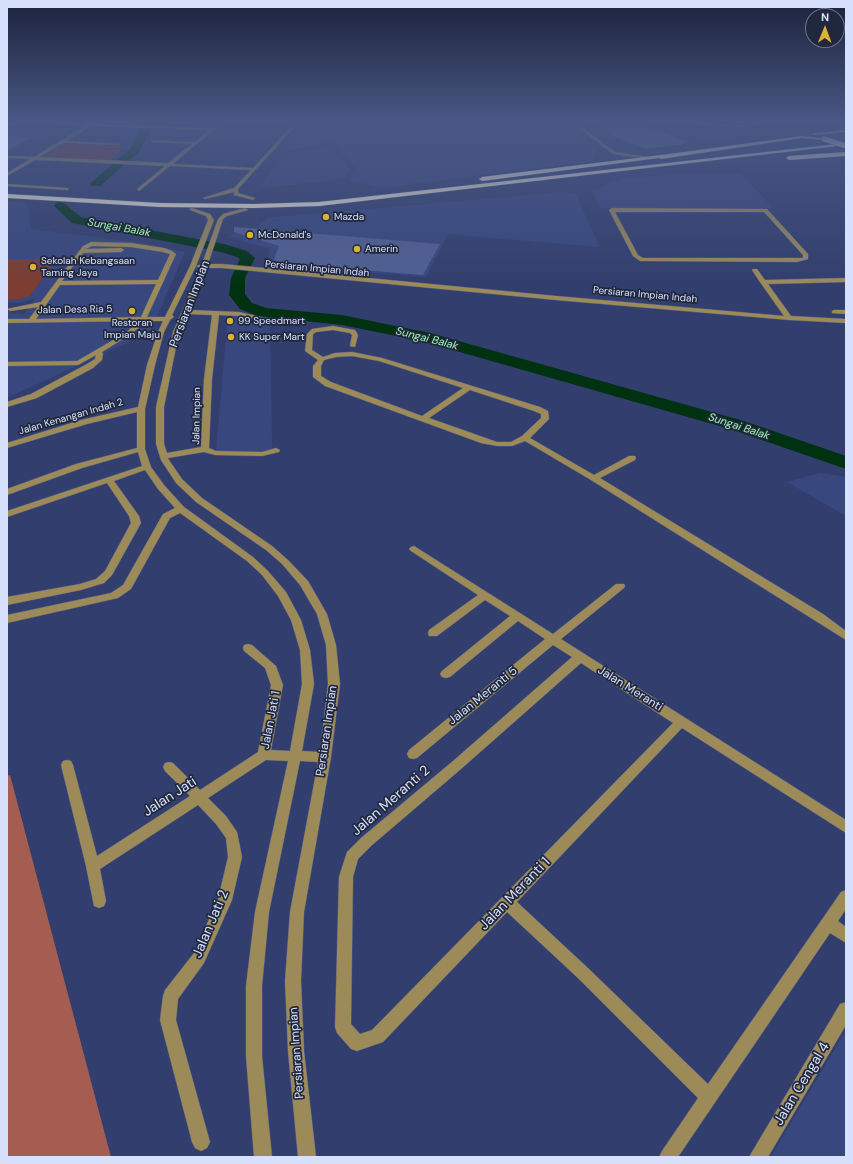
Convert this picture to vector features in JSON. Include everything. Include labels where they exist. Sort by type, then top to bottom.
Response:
[{"type":"highway","points":[[474,180],[510,175]]},
{"type":"highway","points":[[7,192],[164,200],[288,202],[351,197],[545,175]]},
{"type":"highway","points":[[7,196],[125,203],[254,206],[326,204],[581,175]]},
{"type":"highway","points":[[125,203],[161,208],[288,210],[358,206],[625,175]]},
{"type":"highway","points":[[336,195],[392,190]]},
{"type":"highway","points":[[39,194],[69,191]]},
{"type":"highway","points":[[138,193],[144,196]]},
{"type":"highway","points":[[198,198],[256,199]]},
{"type":"highway","points":[[280,198],[295,198]]},
{"type":"street","points":[[138,193],[159,175]]},
{"type":"street","points":[[205,198],[227,194],[236,189],[249,175]]},
{"type":"street","points":[[7,185],[69,191]]},
{"type":"street","points":[[236,189],[236,194],[256,199]]},
{"type":"street","points":[[695,208],[765,210],[806,255],[805,259],[642,260],[636,256],[612,210],[695,208]]},
{"type":"street","name":"Persiaran Impian","points":[[192,209],[208,215],[211,220],[192,268],[160,332],[141,409],[141,449],[147,467],[161,487],[181,509],[236,547],[265,573],[282,594],[296,620],[305,650],[308,684],[295,756],[262,912],[254,986],[254,1056],[263,1157]]},
{"type":"street","name":"Persiaran Impian","points":[[245,210],[225,215],[221,219],[210,253],[176,332],[160,407],[159,430],[160,444],[164,456],[168,466],[179,481],[199,500],[269,548],[285,562],[304,583],[322,614],[331,645],[334,684],[325,757],[297,912],[293,981],[296,1051],[307,1157]]},
{"type":"street","points":[[7,364],[78,363],[134,329],[143,319],[173,254],[164,250],[81,251],[33,318],[24,310],[8,309]]},
{"type":"street","name":"Persiaran Impian Indah","points":[[192,268],[221,268],[399,286],[441,288],[789,318],[846,321]]},
{"type":"street","points":[[755,270],[789,318]]},
{"type":"street","points":[[763,282],[846,280]]},
{"type":"street","points":[[58,283],[160,282]]},
{"type":"street","points":[[8,309],[43,304]]},
{"type":"street","points":[[167,319],[186,309],[239,314],[271,320]]},
{"type":"street","points":[[834,312],[846,312]]},
{"type":"street","name":"Jalan Impian","points":[[216,313],[211,344],[208,379],[205,449],[215,453],[254,454],[262,454],[276,450]]},
{"type":"street","name":"Jalan Desa Ria 5","points":[[7,321],[33,318],[167,319]]},
{"type":"street","points":[[167,319],[174,323],[176,332]]},
{"type":"street","points":[[322,359],[308,351],[310,334],[314,330],[333,328],[353,331],[355,335],[353,346]]},
{"type":"street","points":[[7,405],[34,396],[90,366],[98,360],[100,354],[98,350]]},
{"type":"street","points":[[335,355],[365,356],[537,409],[545,414],[545,419],[525,438],[512,444],[498,444],[484,441],[328,384],[317,377],[317,366],[322,359],[335,355]]},
{"type":"street","points":[[423,419],[469,387]]},
{"type":"street","name":"Jalan Kenangan Indah 2","points":[[7,446],[84,422],[141,409]]},
{"type":"street","points":[[525,438],[594,478],[819,617],[846,636]]},
{"type":"street","points":[[7,492],[79,466],[141,449]]},
{"type":"street","points":[[164,456],[205,449]]},
{"type":"street","points":[[594,478],[632,458]]},
{"type":"street","points":[[7,514],[147,467]]},
{"type":"street","points":[[7,601],[81,587],[100,581],[109,573],[136,523],[134,516],[108,479]]},
{"type":"street","points":[[7,619],[114,596],[127,587],[166,516],[181,509]]},
{"type":"street","name":"Jalan Meranti","points":[[414,549],[846,827]]},
{"type":"street","name":"Jalan Meranti 5","points":[[412,754],[620,586]]},
{"type":"street","points":[[433,633],[485,595]]},
{"type":"street","points":[[446,674],[518,616]]},
{"type":"street","name":"Jalan Jati 1","points":[[248,648],[270,666],[277,685],[264,754]]},
{"type":"street","name":"Jalan Meranti 2","points":[[343,1026],[346,877],[352,856],[366,842],[457,766],[580,657]]},
{"type":"street","name":"Jalan Meranti 1","points":[[343,1026],[357,1043],[377,1036],[682,721]]},
{"type":"street","points":[[264,754],[325,757]]},
{"type":"street","name":"Jalan Jati","points":[[93,866],[264,754]]},
{"type":"street","points":[[66,765],[93,866],[99,901]]},
{"type":"street","name":"Jalan Jati 2","points":[[169,767],[221,820],[232,836],[235,857],[224,900],[199,958],[171,996],[169,1008],[168,1020],[201,1142]]},
{"type":"street","points":[[668,1157],[846,897]]},
{"type":"street","points":[[507,902],[584,974],[710,1097]]},
{"type":"street","points":[[829,923],[846,936]]},
{"type":"street","name":"Jalan Cengal 4","points":[[758,1157],[846,1010]]},
{"type":"shaded area","points":[[268,175],[346,175],[344,179],[266,188],[260,187]]},
{"type":"shaded area","points":[[352,175],[481,175],[383,188],[349,180]]},
{"type":"shaded area","points":[[667,175],[742,175],[773,208],[600,208],[592,191],[606,184],[626,178]]},
{"type":"shaded area","points":[[563,192],[575,193],[600,247],[448,234],[426,277],[266,264],[270,249],[230,237],[241,227],[256,228],[267,218]]},
{"type":"shaded area","points":[[7,201],[27,203],[31,229],[143,243],[185,252],[150,332],[7,398],[7,312],[24,314],[36,298],[19,303],[7,302]]},
{"type":"shaded area","points":[[7,259],[56,259],[30,296],[15,300],[7,299]]},
{"type":"shaded area","points":[[228,315],[270,321],[272,448],[262,452],[216,451]]},
{"type":"shaded area","points":[[820,473],[846,477],[846,516],[787,482]]},
{"type":"shaded area","points":[[10,775],[111,1157],[7,1157],[7,776]]},
{"type":"shaded area","points":[[846,1030],[846,1157],[771,1157]]},
{"type":"building","name":"Amerin","points":[[234,227],[440,244],[423,275],[278,263],[274,259],[279,246],[234,232]]},
{"type":"waterway","points":[[96,184],[106,175]]},
{"type":"waterway","name":"Sungai Balak","points":[[60,206],[77,220],[224,248],[242,254],[248,258],[238,278],[237,295],[246,306],[263,313],[342,320],[424,337],[737,425],[846,463]]},
{"type":"place","name":"Mazda","points":[[326,217]]},
{"type":"place","name":"McDonald's","points":[[250,235]]},
{"type":"place","name":"Amerin","points":[[357,249]]},
{"type":"place","name":"Sekolah Kebangsaan Taming Jaya","points":[[33,267]]},
{"type":"place","name":"Restoran Impian Maju","points":[[132,311]]},
{"type":"place","name":"99 Speedmart","points":[[230,321]]},
{"type":"place","name":"KK Super Mart","points":[[231,337]]}]
